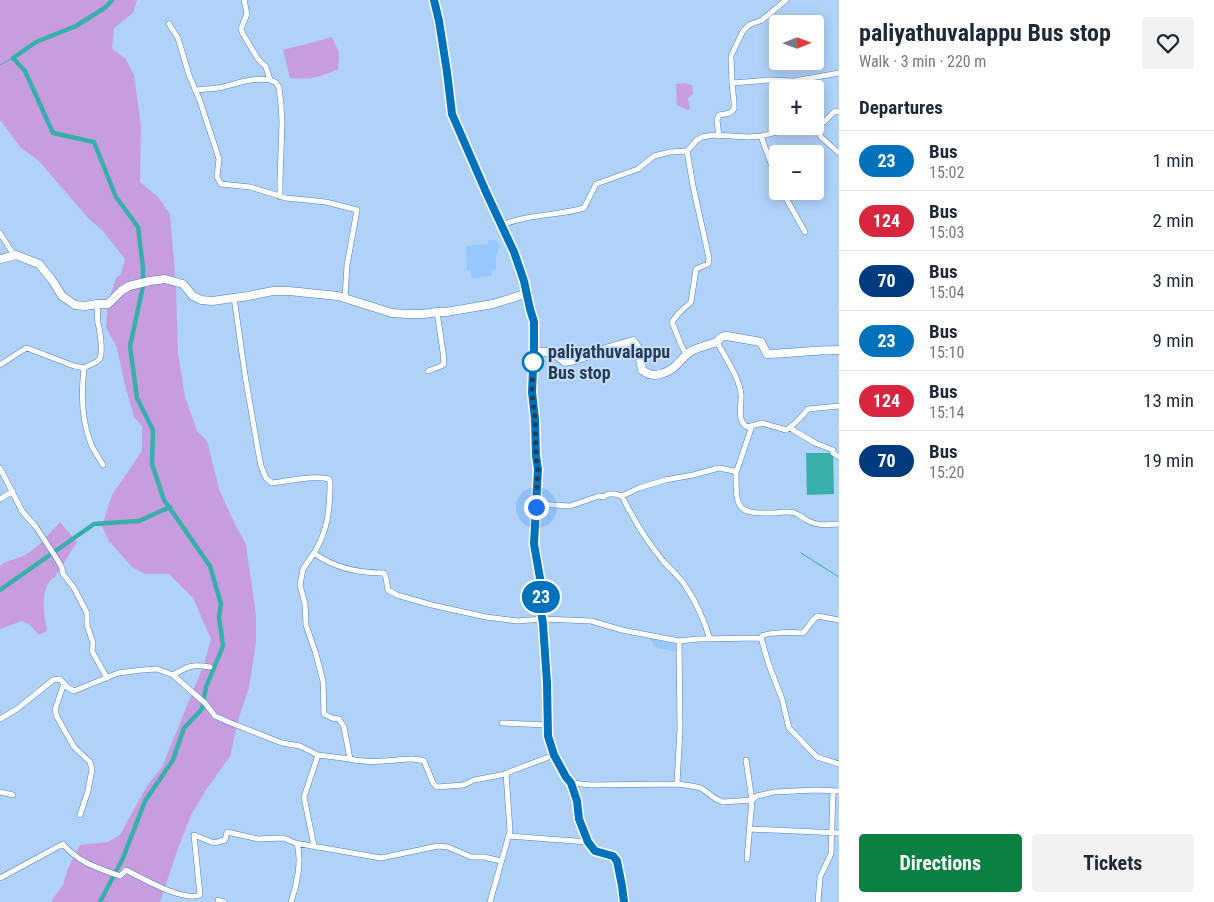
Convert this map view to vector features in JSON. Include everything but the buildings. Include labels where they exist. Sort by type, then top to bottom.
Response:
[{"type":"main road","points":[[434,0],[439,21],[452,114],[514,252],[528,293],[534,322],[532,392],[538,469],[534,544],[541,584],[540,605],[543,619],[547,683],[548,736],[554,755],[571,783],[577,801],[579,819],[588,842],[595,851],[613,856],[617,861],[624,902]]},
{"type":"main road","points":[[0,259],[15,255],[39,264],[62,296],[75,305],[86,306],[108,304],[120,291],[129,286],[165,279],[183,284],[193,296],[201,300],[212,301],[273,291],[289,291],[345,298],[392,312],[423,314],[493,304],[528,293]]},
{"type":"main road","points":[[534,352],[553,352],[566,362],[633,341],[638,348],[642,370],[648,375],[656,375],[670,371],[687,355],[727,336],[761,342],[768,354],[839,350]]},
{"type":"street","points":[[244,0],[247,14],[241,30],[258,59],[266,67],[270,80]]},
{"type":"street","points":[[719,136],[717,120],[719,114],[730,113],[734,109],[731,56],[743,31],[749,25],[762,20],[786,0]]},
{"type":"street","points":[[169,24],[178,38],[219,159],[216,177],[221,184],[250,187],[280,197],[326,202],[357,210],[347,265],[345,298]]},
{"type":"street","points":[[732,83],[769,80],[794,81],[839,73]]},
{"type":"street","points":[[195,90],[221,88],[260,78],[275,82],[279,88],[282,122],[280,197]]},
{"type":"street","points":[[824,122],[835,111],[839,112]]},
{"type":"street","points":[[687,355],[672,322],[691,302],[696,269],[708,264],[709,258],[692,186],[688,151],[702,137],[714,135],[748,137],[769,134]]},
{"type":"street","points":[[820,135],[839,152]]},
{"type":"street","points":[[761,136],[769,158]]},
{"type":"street","points":[[502,225],[514,220],[572,212],[584,208],[596,184],[638,170],[654,156],[670,152],[688,151]]},
{"type":"street","points":[[787,200],[805,232]]},
{"type":"street","points":[[0,233],[15,255]]},
{"type":"street","points":[[234,297],[251,414],[261,466],[266,478],[272,483],[321,478],[330,482],[329,511],[326,528],[303,570],[300,585],[305,604],[306,625],[323,681],[324,714],[339,719],[344,727],[350,759]]},
{"type":"street","points":[[97,304],[100,328],[100,357],[96,362],[85,368],[83,406],[87,432],[103,464]]},
{"type":"street","points":[[428,371],[444,364],[437,312]]},
{"type":"street","points":[[717,342],[740,388],[740,420],[742,425],[746,427],[762,423],[786,430],[797,422],[808,409],[839,406]]},
{"type":"street","points":[[0,365],[27,348],[74,366],[85,368]]},
{"type":"street","points":[[752,426],[736,473],[736,491],[740,507],[749,512],[795,513],[815,524],[839,524]]},
{"type":"street","points":[[790,428],[815,443],[833,450],[839,457]]},
{"type":"street","points":[[0,468],[22,511],[36,527],[53,553],[62,568],[63,574],[74,588],[87,613],[87,625],[93,643],[92,650],[107,678]]},
{"type":"street","points":[[536,504],[570,506],[599,496],[604,497],[608,494],[622,496],[639,488],[665,480],[719,468],[736,473]]},
{"type":"street","points":[[0,498],[13,491]]},
{"type":"street","points":[[622,496],[632,518],[653,548],[670,570],[685,585],[701,613],[710,639]]},
{"type":"street","points":[[314,553],[336,565],[355,571],[384,573],[388,590],[396,595],[486,617],[517,621],[543,619],[591,622],[679,641],[761,638],[768,633],[803,633],[813,619],[818,616],[839,620]]},
{"type":"street","points":[[761,638],[782,699],[789,728],[817,757],[839,764]]},
{"type":"street","points":[[676,784],[680,729],[679,641]]},
{"type":"street","points":[[173,675],[187,666],[210,667]]},
{"type":"street","points":[[0,719],[53,680],[60,679],[74,691],[118,673],[157,669],[173,675],[203,702],[215,716],[231,724],[282,743],[300,746],[318,756],[350,759],[359,762],[415,758],[424,761],[433,783],[437,787],[463,785],[474,780],[485,779],[554,755]]},
{"type":"street","points":[[64,683],[55,710],[57,717],[74,747],[90,762],[92,768],[88,791],[80,815]]},
{"type":"street","points":[[502,723],[547,724]]},
{"type":"street","points":[[314,846],[304,797],[318,756]]},
{"type":"street","points":[[746,760],[752,800],[747,860]]},
{"type":"street","points":[[490,902],[510,831],[506,772]]},
{"type":"street","points":[[571,783],[592,785],[676,784],[701,788],[723,802],[752,800],[757,796],[774,792],[836,791],[831,854],[820,877],[818,902]]},
{"type":"street","points":[[0,792],[13,795]]},
{"type":"street","points":[[749,829],[839,833]]},
{"type":"street","points":[[0,878],[63,844],[86,864],[116,875],[126,870],[193,900],[200,895],[194,835],[214,843],[225,840],[227,832],[258,839],[284,838],[325,849],[342,850],[381,858],[438,846],[448,847],[471,857],[484,857],[501,861]]},
{"type":"street","points":[[509,836],[588,842]]},
{"type":"street","points":[[291,902],[296,886],[299,858],[297,843]]},
{"type":"shaded area","points":[[0,0],[137,0],[133,13],[114,28],[112,49],[125,58],[134,75],[141,126],[140,182],[158,197],[170,214],[176,288],[178,353],[185,397],[197,431],[207,441],[219,489],[246,545],[256,615],[256,642],[249,688],[239,717],[230,756],[191,815],[160,902],[52,902],[63,885],[68,868],[80,845],[108,842],[120,835],[147,786],[162,767],[204,664],[211,639],[193,598],[169,574],[145,574],[132,567],[109,541],[102,526],[112,495],[142,451],[142,426],[134,417],[117,348],[106,327],[108,304],[116,278],[121,274],[125,259],[103,231],[88,218],[38,160],[21,148],[0,120]]},
{"type":"shaded area","points":[[332,37],[339,53],[338,69],[315,77],[303,79],[290,78],[283,50]]},
{"type":"shaded area","points":[[676,84],[692,85],[693,94],[688,98],[690,108],[688,110],[677,105]]},
{"type":"shaded area","points":[[488,240],[497,240],[499,242],[499,250],[496,255],[496,269],[491,270],[492,276],[472,278],[470,270],[467,270],[466,246],[488,244]]},
{"type":"shaded area","points":[[806,453],[833,453],[834,494],[807,495]]},
{"type":"shaded area","points":[[60,522],[77,542],[47,587],[44,601],[47,631],[39,635],[29,624],[22,621],[0,629],[0,566],[30,552]]},
{"type":"shaded area","points":[[650,639],[677,644],[677,652],[654,647]]},
{"type":"waterway","points":[[112,0],[106,7],[76,26],[36,42],[13,58],[25,71],[53,133],[94,142],[116,197],[138,227],[143,278]]},
{"type":"waterway","points":[[0,65],[13,58]]},
{"type":"waterway","points":[[100,902],[123,858],[145,801],[173,760],[184,728],[202,709],[206,687],[223,646],[219,617],[221,604],[210,566],[164,500],[152,464],[153,430],[137,398],[130,346],[143,286]]},
{"type":"waterway","points":[[0,590],[94,524],[139,521],[170,507]]},
{"type":"waterway","points":[[801,553],[839,577]]},
{"type":"bus line","name":"23","points":[[434,0],[447,72],[450,108],[514,252],[528,293],[534,322],[532,392],[538,469],[534,544],[541,584],[540,605],[545,651],[550,746],[575,792],[579,819],[590,846],[595,851],[613,856],[617,861],[624,902]]},
{"type":"place","name":"paliyathuvalappu Bus stop","points":[[533,362]]},
{"type":"route","points":[[533,362],[532,392],[538,469],[536,507]]}]
